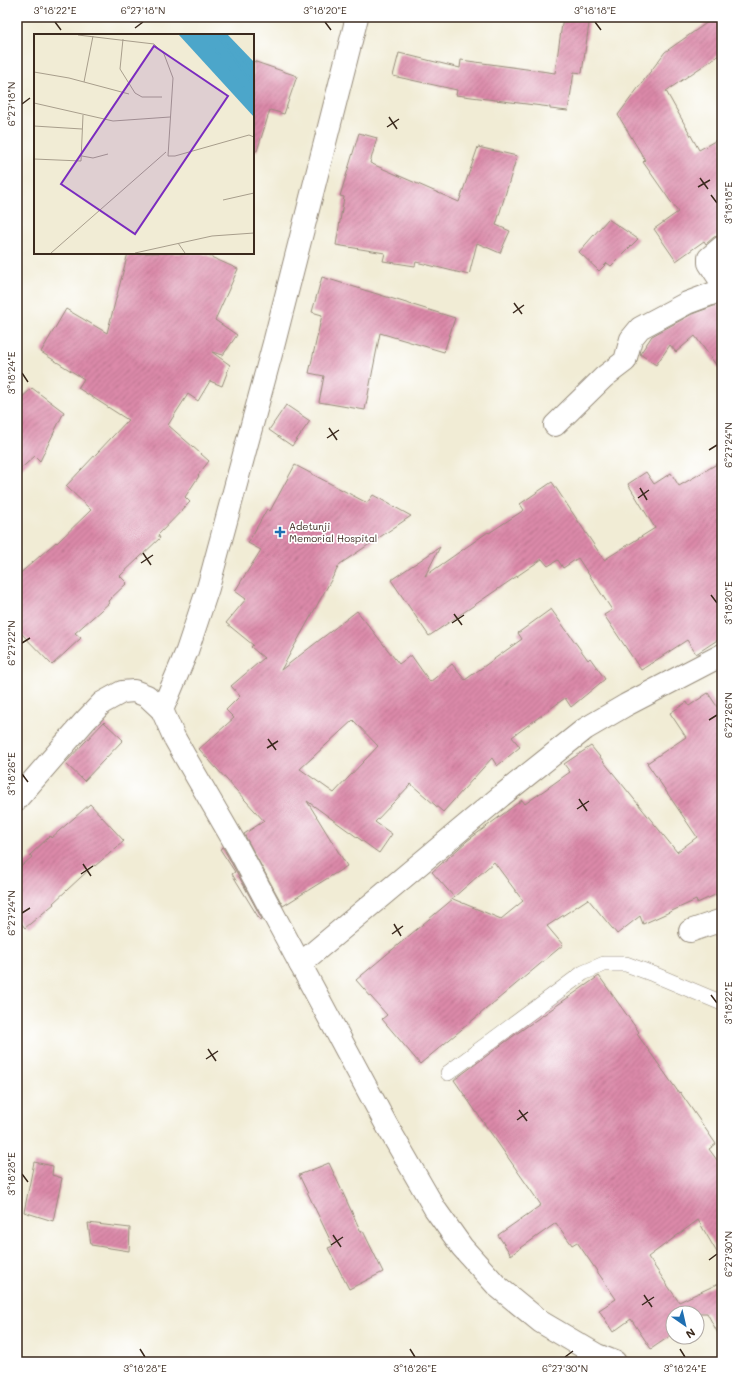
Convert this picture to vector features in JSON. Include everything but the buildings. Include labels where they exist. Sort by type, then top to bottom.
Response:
[{"type":"street","points":[[162,710],[187,651],[208,588],[274,343],[357,17]]},
{"type":"street","points":[[722,247],[709,258],[709,263],[722,283]]},
{"type":"street","points":[[555,425],[604,377],[625,361],[631,339],[640,328],[687,303],[722,290]]},
{"type":"street","points":[[300,964],[501,796],[585,729],[626,705],[722,655]]},
{"type":"street","points":[[17,799],[102,703],[122,692],[134,691],[147,696],[162,710],[174,737],[239,850],[386,1124],[435,1209],[462,1247],[497,1286],[540,1322],[597,1355],[614,1362]]},
{"type":"street","points":[[690,931],[722,920]]},
{"type":"lane","points":[[448,1072],[584,973],[604,964],[626,964],[722,1003]]},
{"type":"place","name":"Adetunji Memorial Hospital","points":[[280,532]]}]
